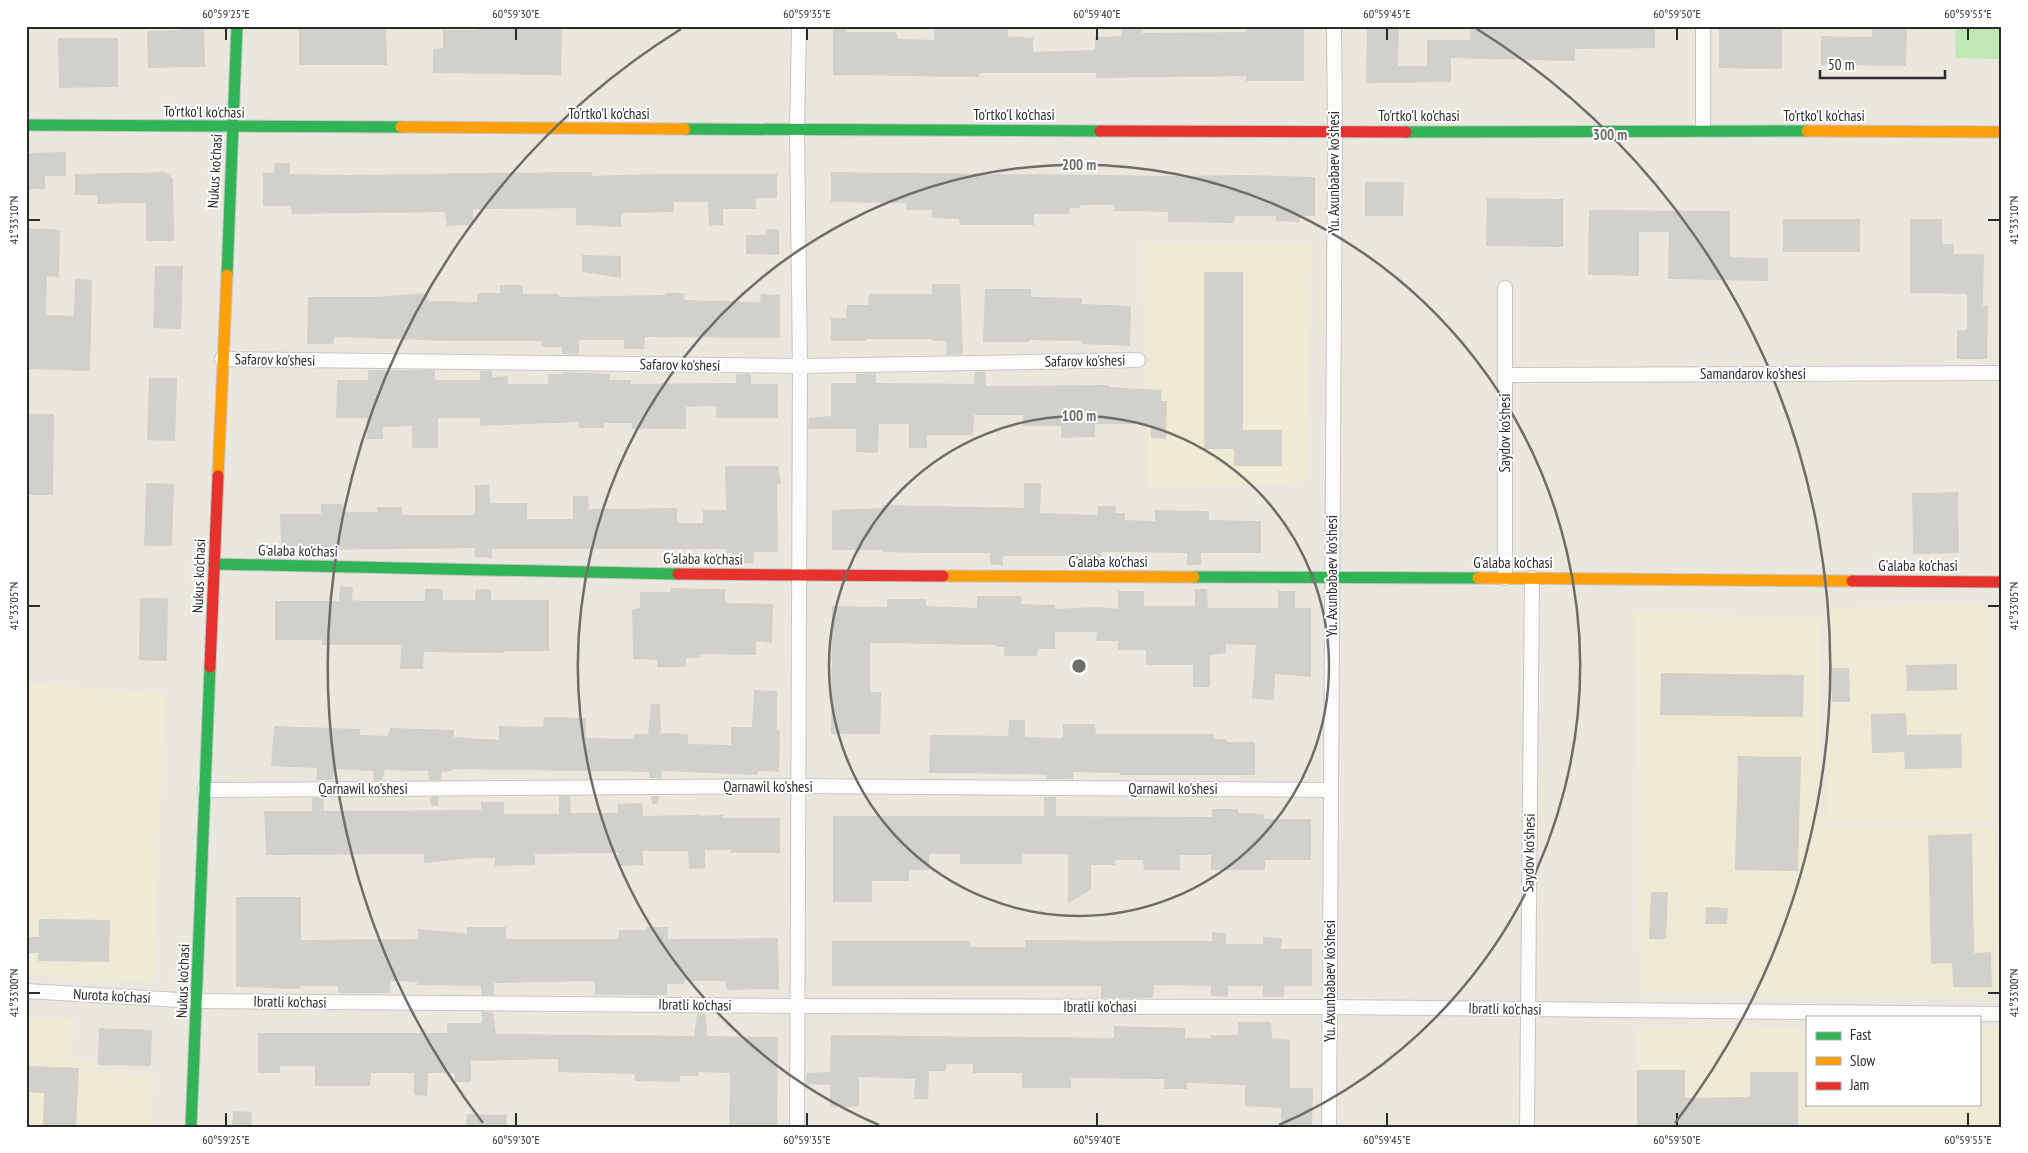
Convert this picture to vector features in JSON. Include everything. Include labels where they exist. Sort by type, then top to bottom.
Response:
[{"type":"street","name":"Nukus ko'chasi","points":[[191,1127],[237,26]]},
{"type":"street","points":[[797,1127],[800,366],[797,129],[799,26]]},
{"type":"street","name":"Yu. Axunbabaev ko'shesi","points":[[1329,1127],[1334,26]]},
{"type":"street","points":[[1703,26],[1703,130]]},
{"type":"street","name":"To'rtko'l ko'chasi","points":[[26,125],[1335,132],[1703,130],[2002,132]]},
{"type":"street","name":"Saydov ko'shesi","points":[[1505,288],[1505,578]]},
{"type":"street","name":"Safarov ko'shesi","points":[[222,359],[800,366],[1138,360]]},
{"type":"street","name":"Samandarov ko'shesi","points":[[1505,375],[2002,374]]},
{"type":"street","name":"G'alaba ko'chasi","points":[[214,564],[799,576],[1332,577],[2002,582]]},
{"type":"street","name":"Saydov ko'shesi","points":[[1527,1127],[1532,578]]},
{"type":"street","name":"Qarnawil ko'shesi","points":[[205,790],[798,786],[1331,790]]},
{"type":"street","name":"Nurota ko'chasi","points":[[26,991],[197,1001]]},
{"type":"street","name":"Ibratli ko'chasi","points":[[197,1001],[798,1006],[1330,1007],[2002,1014]]},
{"type":"shaded area","points":[[1142,242],[1312,242],[1305,483],[1148,489]]},
{"type":"shaded area","points":[[1991,605],[1992,822],[1827,822],[1827,608]]},
{"type":"shaded area","points":[[1635,613],[1820,617],[1820,826],[1995,826],[2000,994],[1640,993]]},
{"type":"shaded area","points":[[26,683],[165,694],[153,981],[26,976]]},
{"type":"shaded area","points":[[26,1017],[73,1020],[72,1062],[97,1063],[97,1071],[153,1075],[152,1127],[26,1127]]},
{"type":"shaded area","points":[[1980,1026],[1998,1026],[1997,1127],[1798,1127],[1750,1097],[1685,1098],[1684,1070],[1637,1070],[1637,1030],[1806,1028],[1806,1106],[1980,1106]]},
{"type":"green space","points":[[1956,26],[2002,26],[2002,59],[1955,58]]},
{"type":"building","points":[[181,26],[204,26],[205,67],[148,68],[147,31],[181,30]]},
{"type":"building","points":[[386,26],[387,65],[299,65],[299,27]]},
{"type":"building","points":[[478,26],[562,26],[561,75],[433,73],[433,49],[443,48],[443,30],[478,30]]},
{"type":"building","points":[[833,26],[846,26],[846,32],[896,32],[898,39],[934,40],[934,26],[1008,29],[1008,36],[1033,38],[1033,52],[1095,50],[1095,37],[1122,36],[1122,26],[1142,26],[1142,33],[1246,32],[1246,26],[1304,26],[1304,81],[1246,81],[1246,76],[1096,78],[1096,73],[979,73],[979,77],[833,75]]},
{"type":"building","points":[[1471,26],[1655,26],[1655,48],[1575,49],[1575,61],[1451,58],[1451,82],[1366,83],[1367,27],[1399,27],[1398,66],[1427,66],[1427,40],[1470,40]]},
{"type":"building","points":[[1719,26],[1782,26],[1782,69],[1719,68]]},
{"type":"building","points":[[1872,26],[1907,26],[1906,66],[1821,65],[1821,36],[1872,37]]},
{"type":"building","points":[[58,38],[118,38],[118,87],[59,88]]},
{"type":"building","points":[[66,152],[66,176],[45,176],[45,189],[28,189],[26,153]]},
{"type":"building","points":[[275,163],[290,163],[290,174],[592,172],[592,176],[777,174],[777,198],[756,198],[756,209],[723,209],[723,225],[709,226],[708,202],[674,202],[674,212],[621,213],[621,227],[576,225],[576,208],[473,209],[473,225],[447,226],[445,212],[292,214],[291,206],[263,206],[263,173],[274,173]]},
{"type":"building","points":[[166,172],[173,179],[174,241],[146,241],[146,203],[97,204],[97,195],[75,195],[75,174]]},
{"type":"building","points":[[831,172],[1315,177],[1315,216],[1301,216],[1299,222],[1276,221],[1276,216],[1235,216],[1234,223],[1168,222],[1168,212],[1114,211],[1114,205],[1081,205],[1080,208],[1070,208],[1069,214],[1034,214],[1034,225],[960,225],[959,219],[932,218],[932,210],[907,210],[906,203],[831,202]]},
{"type":"building","points":[[1365,182],[1404,182],[1403,216],[1365,216]]},
{"type":"building","points":[[1487,198],[1563,199],[1563,247],[1486,246]]},
{"type":"building","points":[[1589,210],[1730,211],[1730,257],[1768,258],[1768,281],[1668,279],[1669,232],[1639,232],[1639,276],[1588,275]]},
{"type":"building","points":[[1783,219],[1860,219],[1860,252],[1783,252]]},
{"type":"building","points":[[1910,219],[1942,219],[1942,244],[1954,244],[1954,254],[1984,254],[1983,306],[1988,306],[1987,359],[1957,359],[1957,330],[1967,330],[1967,294],[1910,293]]},
{"type":"building","points":[[26,228],[60,230],[59,277],[47,276],[46,315],[74,316],[75,279],[92,280],[90,371],[26,369]]},
{"type":"building","points":[[767,229],[779,230],[779,255],[746,254],[746,235],[765,235]]},
{"type":"building","points":[[582,255],[621,256],[621,278],[582,272]]},
{"type":"building","points":[[155,266],[183,266],[181,329],[153,328]]},
{"type":"building","points":[[1204,272],[1243,272],[1243,430],[1282,430],[1282,466],[1234,466],[1234,449],[1204,449]]},
{"type":"building","points":[[932,284],[960,284],[963,354],[946,355],[947,341],[932,341],[932,339],[831,341],[831,318],[846,318],[847,305],[868,305],[869,294],[932,294]]},
{"type":"building","points":[[500,285],[523,285],[523,294],[559,294],[559,297],[684,293],[685,300],[760,302],[761,294],[780,295],[780,338],[645,337],[644,349],[624,349],[624,340],[579,340],[579,355],[562,354],[562,347],[542,347],[541,341],[451,341],[334,337],[334,344],[307,344],[308,297],[375,297],[428,293],[428,301],[477,302],[477,293],[500,293]]},
{"type":"building","points":[[985,289],[1031,289],[1031,297],[1082,298],[1082,304],[1131,306],[1130,346],[1082,344],[1082,341],[1030,340],[1030,342],[983,342]]},
{"type":"building","points":[[368,370],[435,370],[435,380],[480,380],[480,371],[492,371],[492,377],[508,376],[508,384],[548,384],[548,374],[563,374],[563,372],[610,374],[610,380],[631,380],[631,384],[736,383],[736,374],[751,374],[751,384],[778,384],[778,418],[716,418],[716,406],[686,407],[686,429],[632,429],[632,423],[605,423],[604,428],[579,428],[579,422],[480,426],[480,418],[438,418],[438,448],[412,448],[412,426],[383,427],[383,439],[367,439],[367,418],[336,418],[337,380],[368,380]]},
{"type":"building","points":[[985,371],[986,386],[1109,385],[1109,387],[1161,390],[1161,401],[1167,401],[1166,439],[1151,438],[1151,424],[1095,424],[1095,437],[1061,438],[1061,426],[1023,426],[1023,415],[974,415],[973,435],[927,435],[927,448],[909,448],[909,424],[879,424],[878,453],[856,452],[856,429],[808,429],[809,418],[831,416],[831,383],[856,383],[856,374],[876,373],[876,383],[974,384],[975,372]]},
{"type":"building","points":[[149,378],[177,378],[175,441],[147,440]]},
{"type":"building","points":[[26,414],[54,414],[53,495],[26,495]]},
{"type":"building","points":[[725,466],[778,466],[781,483],[777,484],[778,552],[754,552],[753,563],[732,563],[732,553],[726,553],[726,549],[492,549],[492,558],[475,557],[475,548],[322,550],[322,546],[281,546],[280,514],[321,514],[321,504],[343,504],[343,512],[377,512],[377,507],[402,507],[402,515],[475,515],[475,485],[489,485],[490,503],[527,503],[527,519],[573,519],[573,496],[588,496],[589,509],[677,508],[677,523],[703,523],[703,510],[726,510]]},
{"type":"building","points":[[146,483],[174,484],[172,546],[144,546]]},
{"type":"building","points":[[1024,483],[1041,483],[1040,513],[1097,515],[1098,506],[1115,506],[1116,513],[1125,513],[1125,520],[1155,521],[1155,510],[1209,511],[1209,520],[1261,521],[1261,553],[1201,553],[1201,565],[1187,565],[1187,553],[1102,552],[1100,565],[1089,565],[1089,556],[1003,556],[1003,565],[990,564],[990,553],[832,550],[832,510],[883,508],[883,505],[1024,508]]},
{"type":"building","points":[[1958,492],[1959,553],[1913,554],[1912,493]]},
{"type":"building","points":[[340,586],[353,587],[352,600],[365,601],[425,601],[425,589],[442,589],[443,600],[475,600],[476,589],[491,590],[491,600],[549,600],[549,651],[504,651],[504,653],[424,652],[423,669],[400,669],[401,645],[322,645],[322,640],[275,640],[275,601],[339,601]]},
{"type":"building","points":[[671,588],[725,589],[725,603],[773,604],[772,643],[756,641],[756,655],[700,654],[700,658],[686,658],[686,667],[657,667],[657,660],[633,659],[632,609],[640,608],[640,592],[670,592]]},
{"type":"building","points":[[1195,589],[1207,589],[1208,608],[1278,608],[1278,591],[1295,591],[1295,608],[1311,608],[1311,677],[1275,674],[1274,700],[1252,699],[1256,645],[1226,644],[1226,653],[1210,655],[1210,687],[1193,687],[1193,665],[1146,665],[1146,650],[1118,650],[1118,641],[1096,641],[1097,632],[1055,632],[1055,649],[1038,649],[1037,656],[1004,656],[1004,647],[996,647],[996,645],[870,643],[870,692],[881,692],[880,734],[831,734],[832,606],[887,607],[887,599],[926,599],[926,606],[977,608],[977,596],[1021,596],[1021,604],[1055,605],[1055,609],[1098,607],[1118,609],[1118,591],[1144,591],[1144,606],[1195,606]]},
{"type":"building","points":[[140,598],[168,598],[167,661],[139,660]]},
{"type":"building","points":[[1957,664],[1957,690],[1907,691],[1906,665]]},
{"type":"building","points":[[1831,668],[1849,668],[1850,702],[1832,702]]},
{"type":"building","points":[[1661,673],[1804,675],[1803,717],[1660,715]]},
{"type":"building","points":[[754,690],[777,691],[777,730],[780,730],[779,772],[758,771],[757,775],[662,771],[661,778],[649,778],[649,772],[452,769],[452,771],[442,772],[441,780],[429,780],[428,771],[385,770],[382,780],[374,780],[373,771],[335,769],[333,780],[316,780],[317,768],[271,766],[274,726],[360,729],[360,735],[388,736],[390,728],[454,730],[454,737],[499,740],[499,726],[543,727],[544,717],[586,718],[586,738],[633,739],[634,734],[648,734],[651,704],[660,704],[661,733],[688,734],[688,744],[731,745],[731,727],[752,727]]},
{"type":"building","points":[[1906,713],[1907,735],[1961,734],[1962,768],[1905,769],[1904,752],[1872,753],[1871,714]]},
{"type":"building","points":[[1009,720],[1025,720],[1025,737],[1063,738],[1063,724],[1095,724],[1096,734],[1213,734],[1213,739],[1226,739],[1227,742],[1255,742],[1255,775],[1120,775],[1120,773],[1073,772],[1073,779],[1047,779],[1047,775],[929,773],[930,735],[1008,736]]},
{"type":"building","points":[[1738,756],[1801,757],[1798,871],[1735,870]]},
{"type":"building","points":[[559,796],[570,796],[571,813],[618,813],[618,804],[642,803],[643,816],[723,815],[723,818],[780,818],[780,853],[731,853],[731,850],[705,850],[705,868],[689,869],[688,851],[643,851],[643,865],[619,866],[618,853],[535,854],[535,865],[495,866],[495,858],[472,858],[424,863],[424,854],[266,855],[264,811],[312,811],[312,798],[323,798],[324,811],[481,810],[481,802],[504,802],[504,814],[559,814]]},
{"type":"building","points":[[651,796],[659,796],[658,804],[652,804]]},
{"type":"building","points":[[430,797],[439,797],[438,806],[431,806]]},
{"type":"building","points":[[1044,797],[1056,797],[1056,816],[1212,817],[1212,809],[1238,809],[1238,813],[1264,814],[1264,819],[1311,819],[1311,860],[1265,860],[1265,870],[1211,870],[1211,855],[1180,855],[1180,870],[1144,870],[1143,860],[1115,860],[1115,865],[1091,865],[1091,890],[1068,903],[1068,854],[1023,854],[1022,864],[960,864],[960,854],[929,854],[929,870],[909,870],[909,881],[872,881],[872,902],[833,902],[833,816],[1044,816]]},
{"type":"building","points":[[1972,834],[1974,953],[1991,952],[1992,987],[1953,987],[1952,963],[1931,964],[1928,835]]},
{"type":"building","points":[[1651,892],[1668,892],[1666,939],[1649,939]]},
{"type":"building","points":[[236,897],[301,897],[301,940],[418,939],[418,929],[467,933],[467,927],[506,927],[506,939],[619,939],[619,930],[646,930],[647,927],[668,927],[668,939],[778,938],[779,989],[727,990],[725,981],[684,981],[684,984],[667,984],[667,995],[595,995],[595,981],[494,983],[494,995],[481,995],[481,986],[417,985],[417,982],[391,981],[390,993],[338,993],[338,986],[300,986],[300,989],[236,987]]},
{"type":"building","points":[[1706,907],[1728,908],[1727,924],[1705,924]]},
{"type":"building","points":[[39,919],[110,920],[109,962],[38,961],[38,953],[26,953],[26,937],[39,937]]},
{"type":"building","points":[[1212,932],[1226,933],[1226,944],[1263,944],[1263,937],[1282,938],[1281,949],[1312,949],[1312,986],[1285,986],[1284,997],[1263,997],[1263,986],[1228,986],[1228,997],[1211,996],[1211,986],[1154,985],[1153,998],[1101,998],[1101,986],[832,986],[832,941],[970,941],[970,947],[1025,947],[1025,940],[1212,941]]},
{"type":"building","points":[[482,1012],[493,1012],[496,1034],[694,1036],[697,1014],[706,1014],[707,1036],[778,1037],[777,1127],[729,1127],[730,1073],[699,1072],[698,1076],[680,1076],[680,1082],[635,1081],[634,1074],[558,1072],[558,1059],[471,1061],[471,1082],[455,1082],[455,1073],[428,1073],[427,1096],[414,1095],[414,1073],[371,1073],[370,1086],[315,1086],[315,1066],[280,1066],[280,1073],[258,1073],[258,1033],[447,1033],[447,1023],[482,1023]]},
{"type":"building","points":[[1238,1022],[1271,1022],[1272,1038],[1290,1040],[1290,1088],[1313,1088],[1312,1127],[1281,1127],[1281,1108],[1245,1106],[1245,1085],[1187,1083],[1187,1089],[1164,1089],[1164,1079],[1071,1078],[1071,1088],[1022,1088],[1022,1073],[973,1073],[973,1064],[946,1064],[946,1071],[929,1071],[928,1099],[914,1099],[915,1079],[859,1077],[859,1107],[830,1107],[830,1085],[806,1084],[806,1073],[830,1072],[831,1035],[1114,1038],[1114,1026],[1185,1028],[1185,1038],[1211,1038],[1211,1035],[1238,1035]]},
{"type":"building","points":[[99,1028],[152,1030],[151,1066],[98,1065]]},
{"type":"building","points":[[26,1066],[79,1068],[76,1127],[43,1127],[44,1093],[26,1092]]},
{"type":"building","points":[[1637,1070],[1685,1070],[1685,1098],[1750,1097],[1750,1072],[1798,1072],[1798,1127],[1637,1127]]},
{"type":"building","points":[[233,1111],[252,1112],[251,1127],[232,1127]]},
{"type":"building","points":[[467,1114],[507,1115],[507,1127],[466,1127]]},
{"type":"traffic: fast","points":[[227,275],[237,26]]},
{"type":"traffic: fast","points":[[26,125],[401,127]]},
{"type":"traffic: fast","points":[[685,129],[1100,131]]},
{"type":"traffic: fast","points":[[1406,132],[1807,131]]},
{"type":"traffic: fast","points":[[214,564],[678,574]]},
{"type":"traffic: fast","points":[[1194,577],[1478,578]]},
{"type":"traffic: fast","points":[[191,1127],[210,667]]},
{"type":"traffic: slow","points":[[401,127],[685,129]]},
{"type":"traffic: slow","points":[[1807,131],[2002,132]]},
{"type":"traffic: slow","points":[[218,476],[227,275]]},
{"type":"traffic: slow","points":[[943,576],[1194,577]]},
{"type":"traffic: slow","points":[[1478,578],[1852,581]]},
{"type":"traffic: jam","points":[[1100,131],[1406,132]]},
{"type":"traffic: jam","points":[[210,667],[218,476]]},
{"type":"traffic: jam","points":[[678,574],[943,576]]},
{"type":"traffic: jam","points":[[1852,581],[2002,582]]}]
